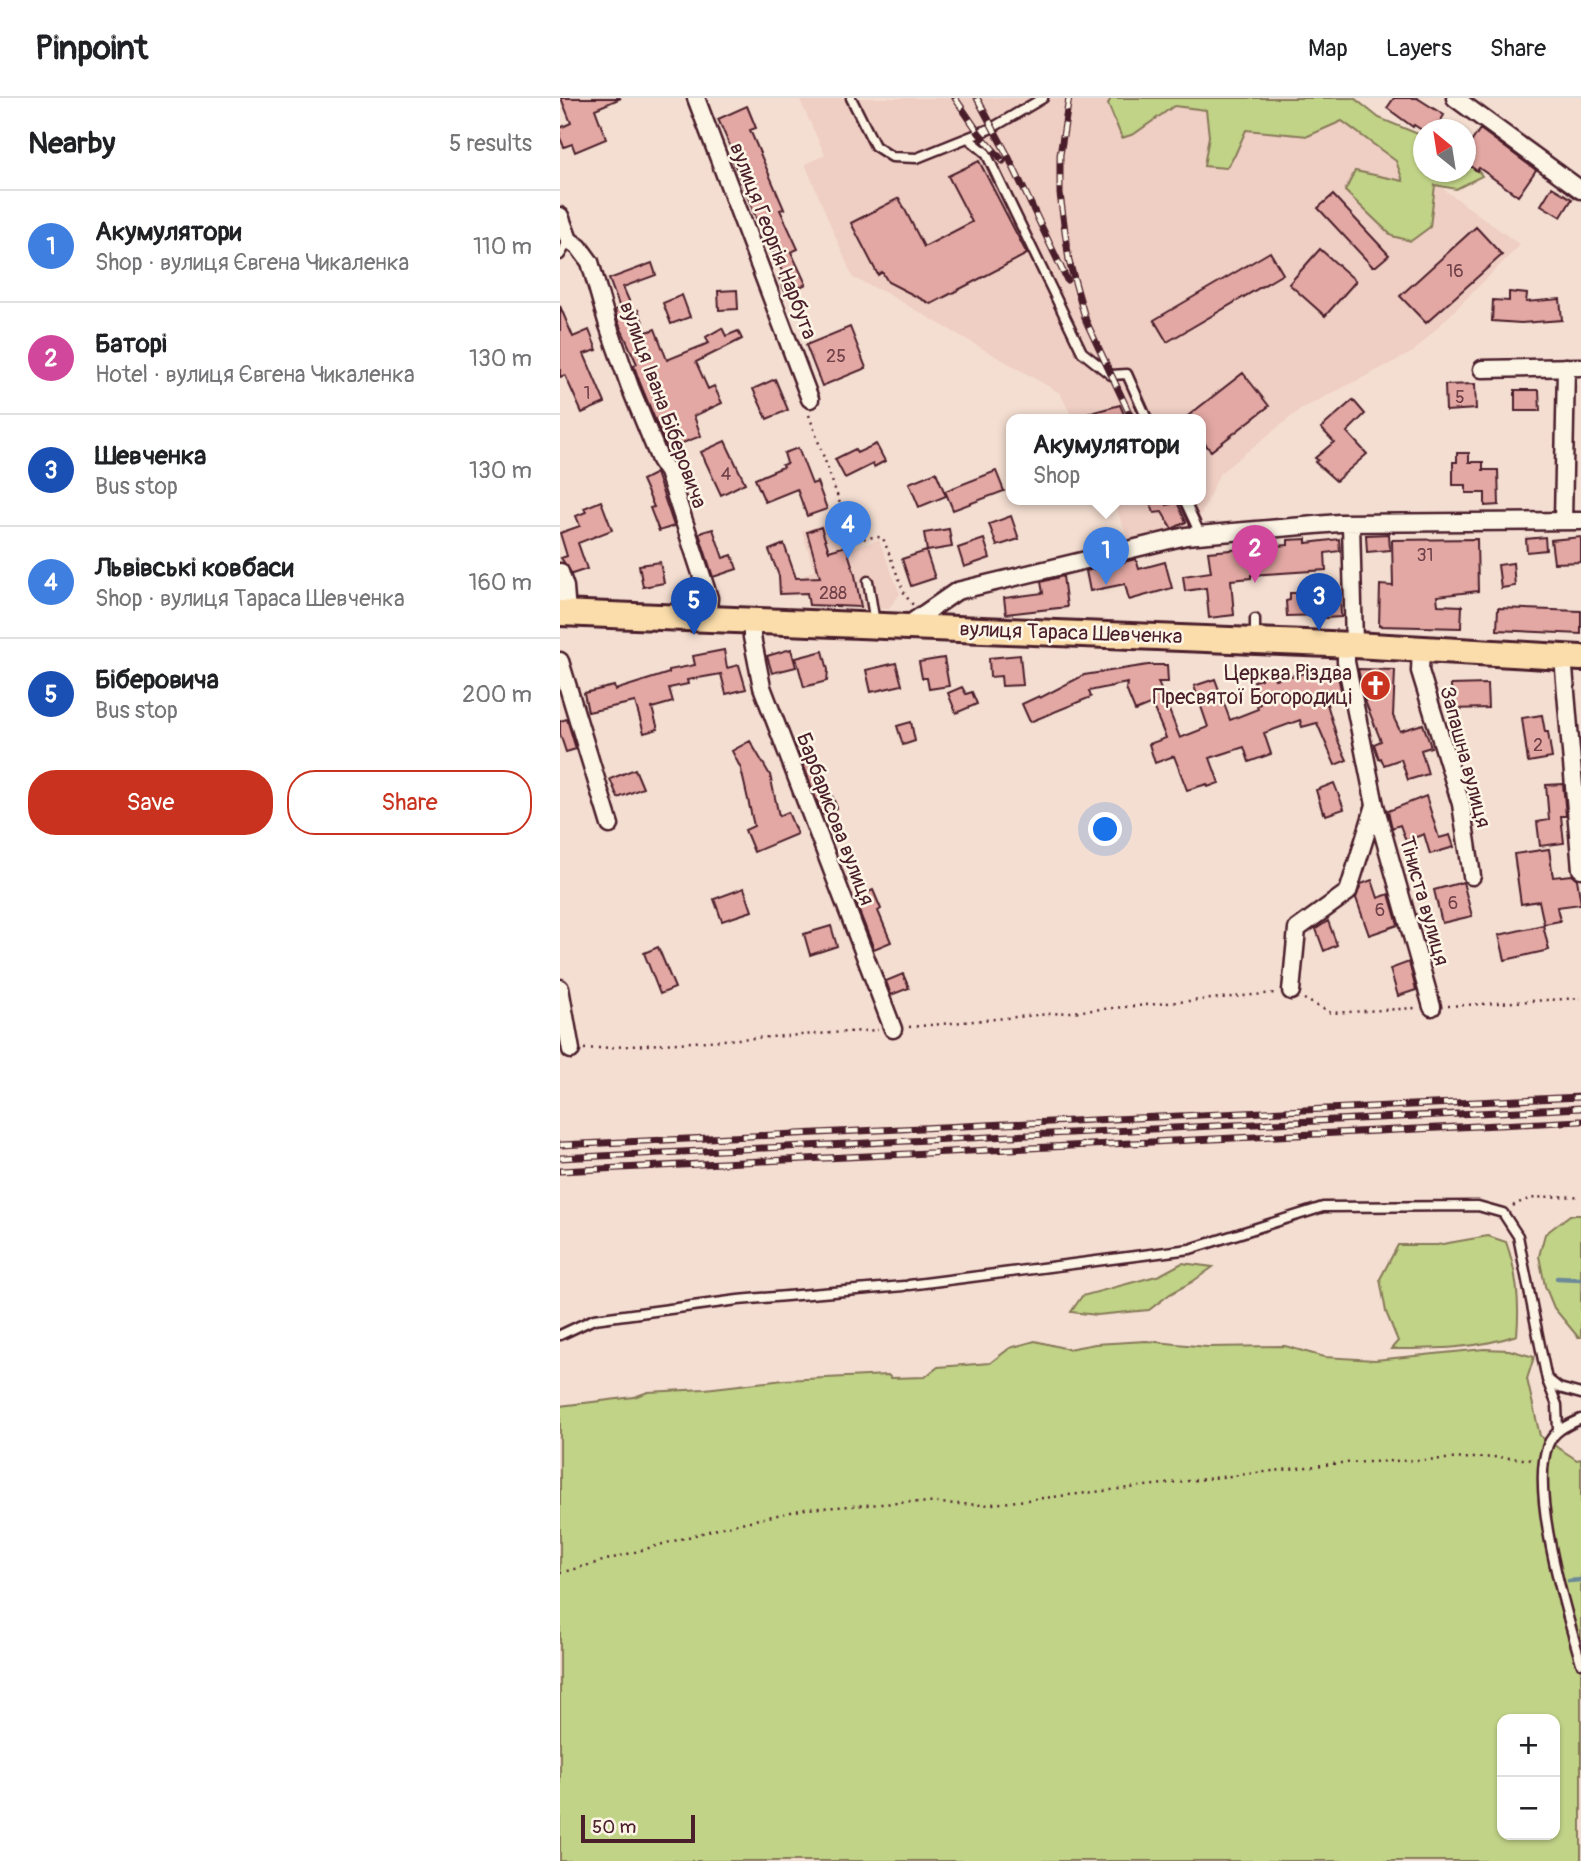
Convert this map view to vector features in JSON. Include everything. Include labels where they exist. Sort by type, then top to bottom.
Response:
[{"type":"main road","name":"вулиця Тараса Шевченка","points":[[563,612],[875,625],[913,621],[1255,630],[1350,645],[1572,658]]},
{"type":"street","name":"вулиця Георгія Нарбута","points":[[696,98],[810,399]]},
{"type":"street","points":[[1455,98],[1581,190]]},
{"type":"street","name":"вулиця Івана Біберовича","points":[[560,216],[569,240],[579,247],[590,262],[630,387],[660,460],[668,472],[709,598],[707,618]]},
{"type":"street","points":[[1482,369],[1574,367],[1563,522]]},
{"type":"street","points":[[913,621],[957,591],[1186,536],[1351,523],[1581,521]]},
{"type":"street","name":"Тіниста вулиця","points":[[1351,523],[1350,645],[1346,662],[1375,805],[1432,1007]]},
{"type":"street","points":[[560,572],[565,587],[563,612]]},
{"type":"street","name":"Барбарисова вулиця","points":[[752,620],[752,637],[762,687],[893,1029]]},
{"type":"street","name":"Запашна вулиця","points":[[1421,649],[1420,671],[1461,804],[1472,876]]},
{"type":"street","points":[[1572,658],[1581,869]]},
{"type":"street","points":[[560,661],[610,825]]},
{"type":"street","name":"Тіниста вулиця","points":[[1291,991],[1297,929],[1348,892],[1375,805]]},
{"type":"street","points":[[560,988],[571,1050]]},
{"type":"lane","points":[[851,98],[875,146],[892,157],[917,158],[992,128],[1043,98]]},
{"type":"lane","points":[[969,138],[986,153],[1082,352],[1111,375],[1127,374],[1145,414]]},
{"type":"lane","points":[[560,255],[569,240]]},
{"type":"lane","points":[[1187,505],[1201,536]]},
{"type":"lane","points":[[868,581],[875,625]]},
{"type":"lane","points":[[560,1335],[594,1318],[738,1300],[907,1285],[1190,1249],[1323,1207],[1478,1206],[1503,1213],[1518,1236],[1548,1380],[1557,1405],[1558,1430]]},
{"type":"lane","points":[[1548,1380],[1559,1388],[1581,1394]]},
{"type":"lane","points":[[1581,1419],[1558,1430],[1548,1444],[1544,1461],[1544,1490],[1551,1550],[1581,1663]]},
{"type":"path","points":[[810,399],[806,408],[850,532],[853,538],[859,540],[883,538],[913,621]]},
{"type":"path","points":[[571,1050],[893,1029],[1291,991],[1331,1013],[1581,998]]},
{"type":"path","points":[[1503,1213],[1524,1199],[1581,1196]]},
{"type":"path","points":[[560,1573],[727,1526],[805,1509],[912,1502],[984,1505],[1341,1463],[1499,1457],[1544,1461]]},
{"type":"shaded area","points":[[799,98],[1319,98],[1413,167],[1413,182],[1434,182],[1520,245],[1413,352],[1301,409],[1220,473],[1206,504],[1206,414],[1070,414],[1060,393],[886,293],[853,278],[805,164],[825,155]]},
{"type":"shaded area","points":[[1115,505],[1205,505],[1199,519],[1178,533],[1129,542]]},
{"type":"shaded area","points":[[842,519],[853,547],[879,540],[900,594],[888,609],[808,606],[804,575],[814,570],[802,531]]},
{"type":"green space","points":[[1111,98],[1354,98],[1379,118],[1413,132],[1413,182],[1470,182],[1456,189],[1435,185],[1430,227],[1411,241],[1392,236],[1345,191],[1355,171],[1403,181],[1396,161],[1342,121],[1308,136],[1246,130],[1226,168],[1204,166],[1209,136],[1206,110],[1174,106],[1134,134],[1122,138],[1108,104]]},
{"type":"green space","points":[[1476,168],[1482,176],[1476,179]]},
{"type":"green space","points":[[1570,1215],[1581,1215],[1581,1337],[1578,1337],[1554,1308],[1545,1286],[1539,1256],[1545,1234]]},
{"type":"green space","points":[[1488,1236],[1506,1242],[1510,1253],[1517,1288],[1517,1335],[1471,1346],[1391,1349],[1398,1341],[1386,1312],[1380,1279],[1398,1245],[1437,1245]]},
{"type":"green space","points":[[1182,1263],[1213,1267],[1149,1310],[1097,1315],[1071,1312],[1082,1296],[1160,1275]]},
{"type":"green space","points":[[1035,1341],[1068,1349],[1095,1344],[1146,1341],[1207,1347],[1285,1346],[1324,1357],[1375,1360],[1484,1349],[1509,1350],[1534,1357],[1527,1379],[1540,1436],[1577,1460],[1581,1459],[1581,1861],[560,1861],[560,1406],[634,1397],[648,1392],[784,1380],[888,1375],[891,1378],[925,1377],[938,1367],[990,1363],[1010,1348]]},
{"type":"building","points":[[561,98],[621,98],[595,109],[606,139],[575,152],[572,144],[564,147],[560,128],[571,123]]},
{"type":"building","points":[[1394,98],[1417,98],[1444,115],[1442,119],[1413,119],[1413,127],[1387,108]]},
{"type":"building","points":[[747,106],[756,128],[750,130],[784,209],[780,210],[798,249],[791,252],[806,284],[786,294],[779,278],[784,275],[757,220],[732,158],[735,157],[718,119]]},
{"type":"building","points":[[1480,129],[1536,170],[1518,196],[1479,168],[1476,170],[1476,135]]},
{"type":"building","points":[[979,161],[1027,254],[931,304],[888,282],[882,272],[878,275],[851,223],[899,198],[924,247],[972,222],[948,176]]},
{"type":"building","points":[[1552,187],[1572,199],[1561,217],[1541,205]]},
{"type":"building","points":[[1333,195],[1389,255],[1376,266],[1372,266],[1318,208]]},
{"type":"building","points":[[1476,227],[1502,255],[1426,323],[1400,296]]},
{"type":"building","points":[[1320,249],[1356,281],[1325,316],[1289,284]]},
{"type":"building","points":[[1270,252],[1283,274],[1167,342],[1154,320]]},
{"type":"building","points":[[652,263],[656,275],[623,287],[634,312],[638,310],[647,332],[655,329],[667,360],[709,343],[706,337],[722,328],[726,336],[738,331],[742,339],[696,362],[708,389],[714,386],[722,403],[694,416],[701,436],[667,449],[634,366],[637,364],[618,322],[615,310],[620,308],[609,279]]},
{"type":"building","points":[[737,290],[738,309],[719,310],[718,291]]},
{"type":"building","points":[[1509,292],[1527,294],[1526,302],[1560,299],[1562,320],[1521,323],[1492,321],[1493,300],[1509,301]]},
{"type":"building","points":[[682,295],[690,317],[671,324],[663,303]]},
{"type":"building","points":[[560,306],[573,337],[589,330],[597,350],[584,354],[605,403],[582,413],[565,375],[560,377]]},
{"type":"building","points":[[850,327],[866,368],[822,386],[806,345]]},
{"type":"building","points":[[1243,373],[1269,406],[1211,451],[1206,445],[1206,414],[1190,414]]},
{"type":"building","points":[[775,379],[788,410],[767,419],[753,389]]},
{"type":"building","points":[[1475,384],[1476,409],[1446,411],[1445,385]]},
{"type":"building","points":[[1515,390],[1539,390],[1540,411],[1515,411]]},
{"type":"building","points":[[1353,400],[1365,414],[1347,432],[1367,454],[1336,481],[1315,462],[1318,460],[1315,458],[1334,442],[1321,428]]},
{"type":"building","points":[[1120,405],[1124,414],[1087,414]]},
{"type":"building","points":[[725,441],[745,483],[721,495],[701,452]]},
{"type":"building","points":[[876,444],[885,461],[845,478],[835,459],[855,449],[857,453]]},
{"type":"building","points":[[798,448],[812,484],[817,482],[827,509],[807,516],[797,489],[765,502],[755,479],[783,467],[782,465],[787,463],[784,453]]},
{"type":"building","points":[[1457,453],[1469,453],[1469,462],[1483,462],[1483,470],[1498,470],[1499,505],[1485,506],[1485,493],[1466,493],[1466,485],[1453,485],[1453,462],[1457,462]]},
{"type":"building","points":[[996,471],[1004,491],[953,510],[945,491]]},
{"type":"building","points":[[936,472],[946,496],[919,507],[909,483]]},
{"type":"building","points":[[656,473],[674,526],[659,531],[650,508],[654,507],[642,480]]},
{"type":"building","points":[[601,501],[612,530],[578,543],[587,569],[572,574],[561,558],[567,556],[560,533],[580,526],[576,516],[586,512],[584,508]]},
{"type":"building","points":[[1151,505],[1178,505],[1186,522],[1172,529],[1162,512],[1154,513]]},
{"type":"building","points":[[1011,516],[1019,539],[997,546],[989,524]]},
{"type":"building","points":[[821,527],[829,551],[846,546],[861,607],[809,605],[807,593],[780,594],[779,576],[769,550],[784,544],[796,578],[820,577],[807,532]]},
{"type":"building","points":[[713,529],[723,558],[732,555],[737,569],[713,577],[699,533]]},
{"type":"building","points":[[949,529],[952,547],[927,551],[924,533]]},
{"type":"building","points":[[1389,534],[1390,550],[1367,552],[1366,535]]},
{"type":"building","points":[[1545,537],[1546,550],[1527,552],[1526,539]]},
{"type":"building","points":[[1581,537],[1581,562],[1554,563],[1551,540]]},
{"type":"building","points":[[984,539],[990,558],[964,567],[958,548]]},
{"type":"building","points":[[1306,539],[1306,543],[1339,539],[1340,551],[1325,553],[1326,570],[1251,575],[1251,578],[1231,580],[1234,615],[1209,618],[1206,588],[1185,591],[1183,576],[1211,572],[1208,552],[1288,545],[1288,540]]},
{"type":"building","points":[[1477,539],[1478,591],[1437,596],[1438,605],[1462,606],[1461,628],[1379,626],[1380,585],[1393,586],[1392,540]]},
{"type":"building","points":[[926,551],[935,578],[911,586],[902,559]]},
{"type":"building","points":[[1136,559],[1139,569],[1165,562],[1172,588],[1129,600],[1125,584],[1090,591],[1086,571]]},
{"type":"building","points":[[660,562],[664,583],[643,587],[639,565]]},
{"type":"building","points":[[1513,563],[1515,586],[1501,588],[1498,565]]},
{"type":"building","points":[[1063,576],[1067,607],[1006,614],[1004,598],[1043,593],[1041,582]]},
{"type":"building","points":[[1290,593],[1340,593],[1341,617],[1287,616],[1286,601],[1290,600]]},
{"type":"building","points":[[1498,608],[1581,611],[1581,634],[1497,630]]},
{"type":"building","points":[[791,649],[796,667],[772,673],[767,656]]},
{"type":"building","points":[[724,650],[727,668],[739,665],[746,689],[726,694],[721,674],[687,680],[688,684],[669,688],[673,702],[652,708],[658,729],[644,733],[635,702],[588,712],[584,693],[614,686],[615,690],[669,673],[669,670],[695,665],[693,656]]},
{"type":"building","points":[[823,651],[828,670],[827,681],[804,687],[796,658]]},
{"type":"building","points":[[1020,655],[1023,685],[1002,686],[1001,676],[990,677],[989,658]]},
{"type":"building","points":[[944,658],[949,686],[929,689],[927,678],[922,678],[919,662]]},
{"type":"building","points":[[896,663],[902,685],[871,692],[866,670]]},
{"type":"building","points":[[1148,665],[1167,665],[1168,682],[1158,682],[1180,738],[1208,727],[1194,686],[1215,679],[1230,720],[1258,709],[1260,704],[1254,681],[1261,679],[1260,672],[1272,669],[1275,679],[1336,667],[1342,694],[1325,697],[1338,741],[1347,760],[1335,765],[1317,723],[1302,727],[1300,720],[1264,733],[1271,754],[1249,762],[1244,747],[1210,758],[1219,783],[1187,790],[1174,756],[1155,763],[1149,744],[1166,738],[1152,704],[1135,711],[1126,689],[1127,683],[1089,691],[1091,697],[1030,722],[1022,704],[1039,696],[1040,698],[1084,675]]},
{"type":"building","points":[[1358,669],[1395,670],[1393,716],[1400,731],[1423,724],[1431,747],[1421,750],[1428,774],[1408,780],[1401,759],[1384,765],[1381,758],[1379,759],[1374,744],[1381,741],[1365,701]]},
{"type":"building","points":[[1487,684],[1488,708],[1452,709],[1451,685]]},
{"type":"building","points":[[962,687],[966,694],[972,692],[977,704],[956,713],[948,693]]},
{"type":"building","points":[[1542,715],[1552,758],[1528,762],[1522,718]]},
{"type":"building","points":[[567,719],[576,749],[566,752],[560,734],[560,721]]},
{"type":"building","points":[[911,722],[915,741],[903,745],[897,726]]},
{"type":"building","points":[[750,741],[770,775],[779,816],[788,812],[797,834],[754,852],[745,830],[754,826],[741,769],[732,751]]},
{"type":"building","points":[[813,748],[837,808],[822,815],[799,753]]},
{"type":"building","points":[[635,769],[643,788],[618,798],[610,779]]},
{"type":"building","points":[[1334,783],[1344,809],[1326,815],[1316,790]]},
{"type":"building","points":[[1563,784],[1566,816],[1561,816],[1564,843],[1540,846],[1537,822],[1549,820],[1546,785]]},
{"type":"building","points":[[1426,796],[1439,838],[1450,835],[1454,847],[1430,854],[1424,834],[1406,841],[1400,825],[1392,828],[1388,811]]},
{"type":"building","points":[[1549,849],[1553,877],[1572,875],[1577,879],[1581,904],[1557,907],[1560,921],[1544,924],[1539,901],[1521,904],[1514,854]]},
{"type":"building","points":[[1372,880],[1378,898],[1389,894],[1398,925],[1369,935],[1356,898],[1361,884]]},
{"type":"building","points":[[1463,882],[1472,916],[1442,923],[1434,890]]},
{"type":"building","points":[[744,888],[752,911],[722,921],[714,899]]},
{"type":"building","points":[[873,890],[881,909],[878,911],[891,942],[874,949],[854,898]]},
{"type":"building","points":[[1328,921],[1337,945],[1324,951],[1316,929]]},
{"type":"building","points":[[1543,925],[1549,950],[1505,960],[1499,935]]},
{"type":"building","points":[[831,926],[837,946],[810,955],[804,934]]},
{"type":"building","points":[[658,947],[675,988],[660,994],[644,953]]},
{"type":"building","points":[[1409,962],[1416,990],[1398,996],[1390,969]]},
{"type":"building","points":[[903,974],[909,988],[891,995],[886,981]]},
{"type":"waterway","points":[[1557,1278],[1581,1279]]},
{"type":"waterway","points":[[1569,1581],[1581,1580]]},
{"type":"railway","points":[[955,98],[979,133],[1003,161]]},
{"type":"railway","points":[[977,98],[1067,280]]},
{"type":"railway","points":[[1069,98],[1060,155],[1060,194],[1069,261],[1086,321],[1130,414]]},
{"type":"railway","points":[[560,1145],[1581,1097]]},
{"type":"railway","points":[[560,1158],[1581,1108]]},
{"type":"railway","points":[[560,1171],[1581,1121]]},
{"type":"place","name":"Львівські ковбаси","points":[[848,559]]},
{"type":"place","name":"Баторі","points":[[1255,583]]},
{"type":"place","name":"Акумулятори","points":[[1106,585]]},
{"type":"place","name":"Шевченка","points":[[1319,631]]},
{"type":"place","name":"Біберовича","points":[[694,635]]},
{"type":"place","name":"Церква Різдва Пресвятої Богородиці","points":[[1375,685]]}]
